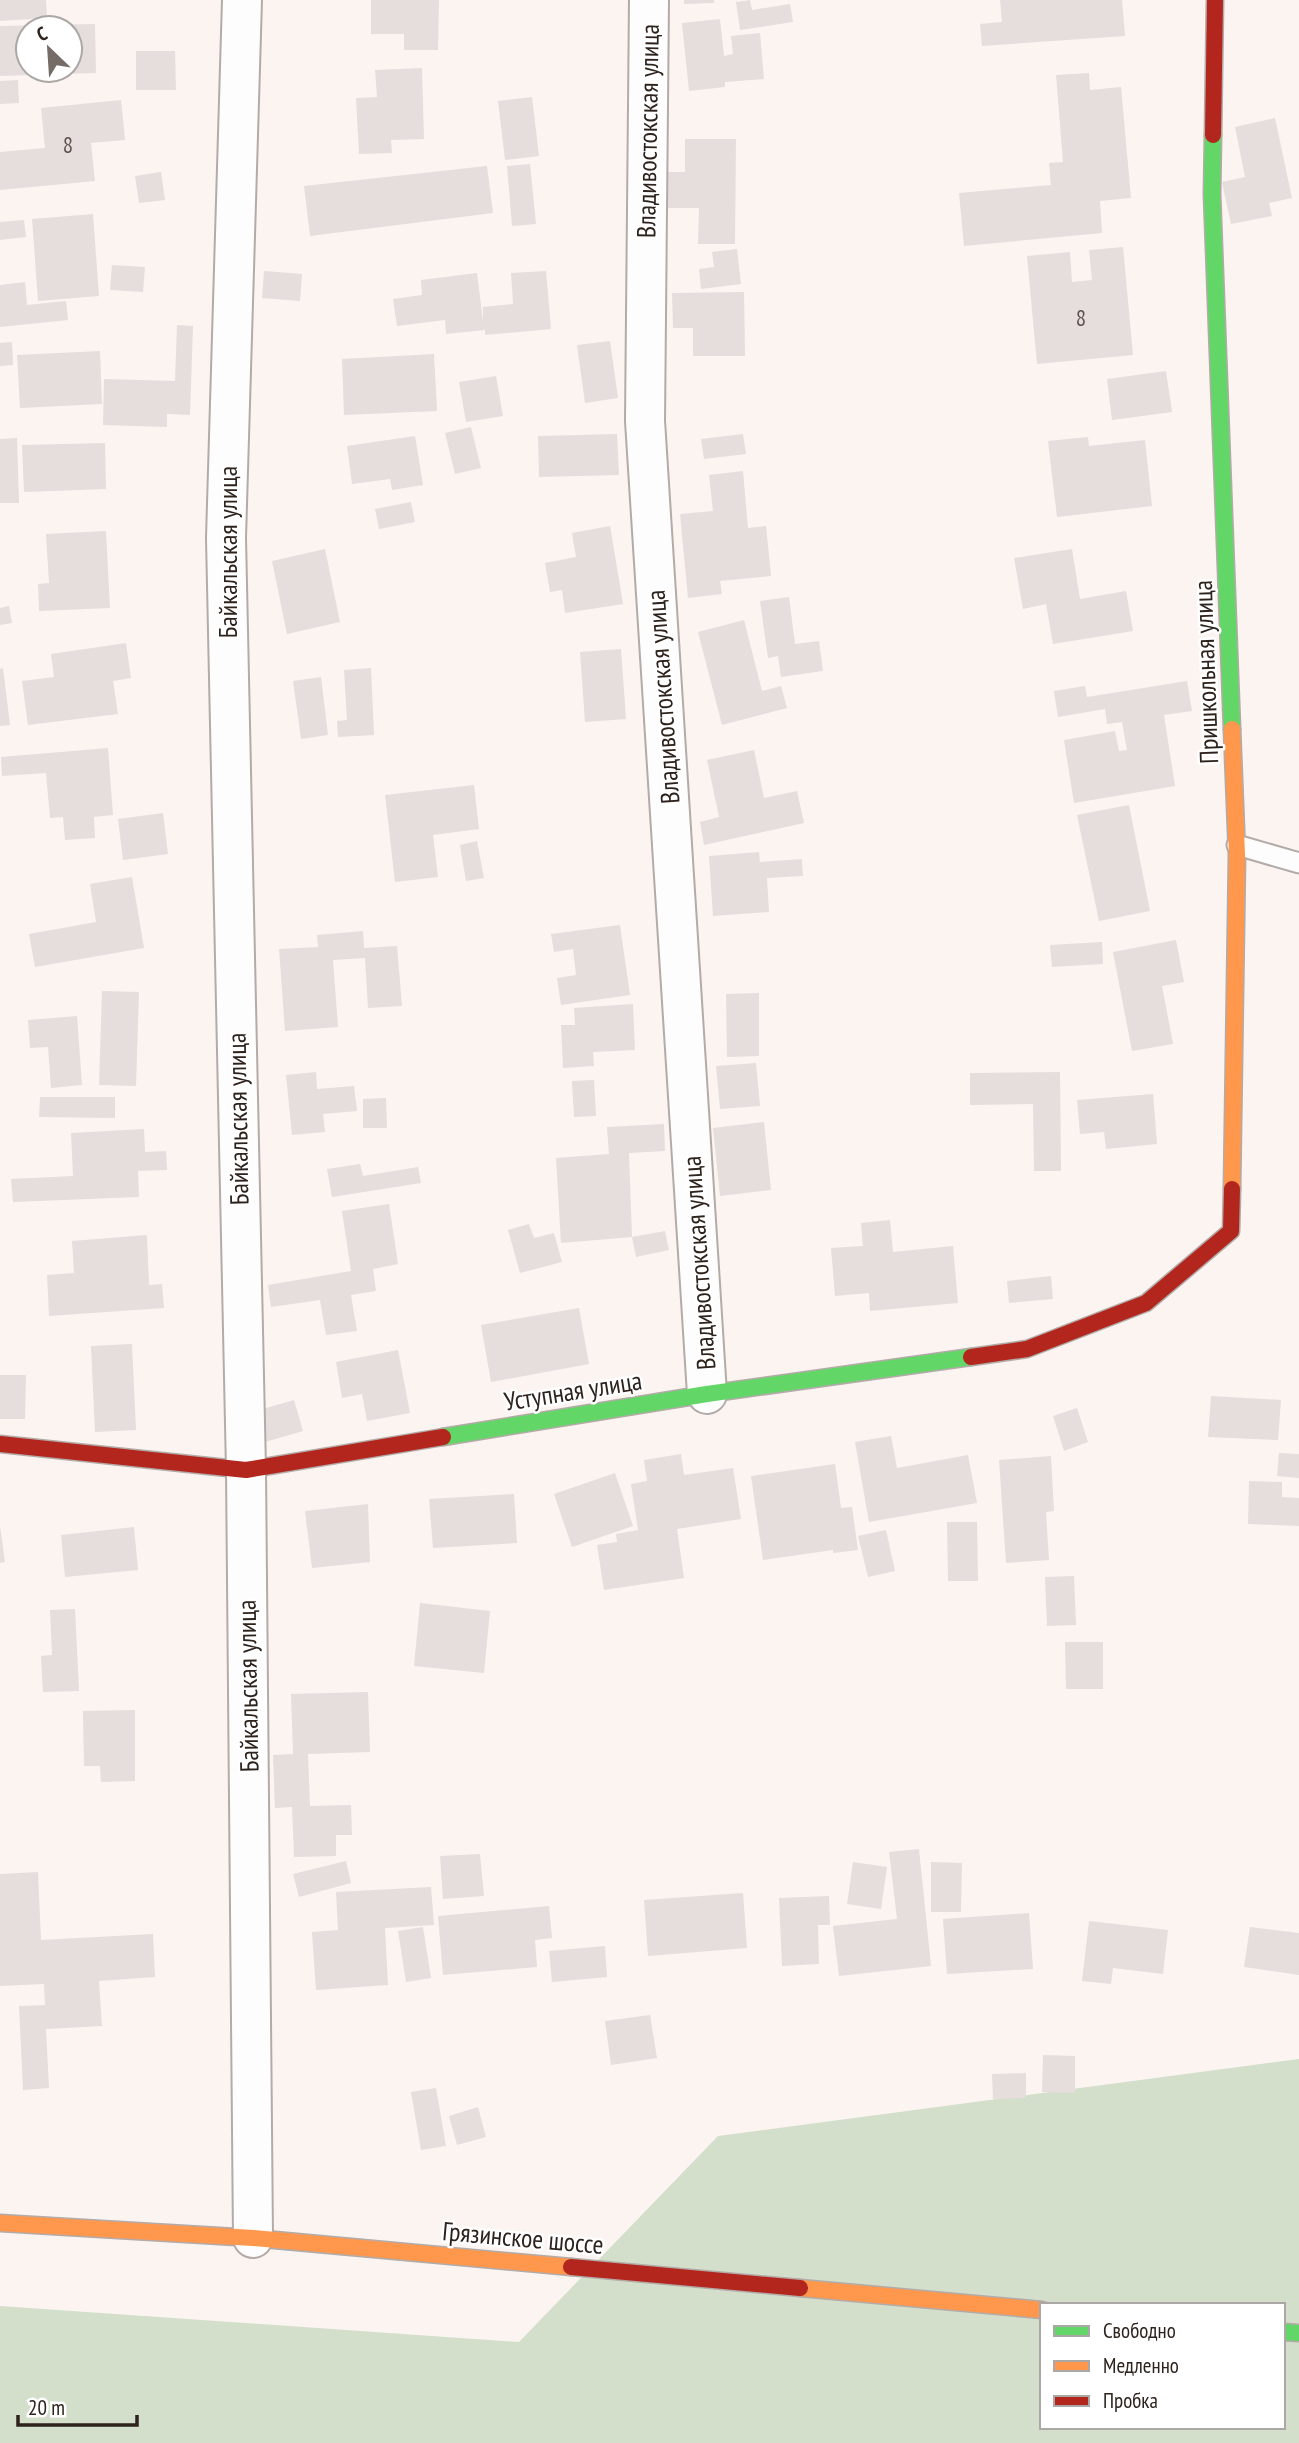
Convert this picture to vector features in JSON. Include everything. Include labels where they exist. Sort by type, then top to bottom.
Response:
[{"type":"street","name":"Байкальская улица","points":[[242,0],[226,538],[246,1470],[253,2238]]},
{"type":"street","name":"Владивостокская улица","points":[[649,0],[645,421],[707,1394]]},
{"type":"street","name":"Пришкольная улица","points":[[1146,1303],[1231,1231],[1237,845],[1212,194],[1214,0]]},
{"type":"street","name":"Уступная улица","points":[[0,1444],[246,1470],[707,1394],[1027,1349],[1146,1303]]},
{"type":"street","name":"Грязинское шоссе","points":[[0,2223],[253,2238],[1040,2310]]},
{"type":"lane","points":[[1237,845],[1299,863]]},
{"type":"green space","points":[[1299,2059],[1299,2443],[0,2443],[0,2306],[519,2342],[718,2136]]},
{"type":"building","points":[[0,0],[46,0],[47,14],[14,14],[14,20],[0,21]]},
{"type":"building","points":[[371,0],[439,0],[438,50],[404,50],[404,34],[371,34]]},
{"type":"building","points":[[684,0],[714,0],[714,3],[684,4]]},
{"type":"building","points":[[750,0],[752,10],[790,4],[793,22],[740,30],[736,2]]},
{"type":"building","points":[[1000,0],[1122,0],[1125,36],[982,46],[980,24],[1002,22]]},
{"type":"building","points":[[720,19],[724,56],[733,54],[731,36],[760,33],[764,79],[725,82],[725,87],[689,91],[682,23]]},
{"type":"building","points":[[84,24],[95,24],[96,73],[84,73]]},
{"type":"building","points":[[0,26],[14,26],[14,76],[0,76]]},
{"type":"building","points":[[136,51],[175,51],[176,90],[136,90]]},
{"type":"building","points":[[422,68],[424,139],[391,140],[392,153],[359,154],[356,98],[377,97],[375,70]]},
{"type":"building","points":[[1089,73],[1090,90],[1121,87],[1131,198],[1100,201],[1102,233],[964,246],[959,193],[1051,185],[1049,163],[1063,162],[1056,75]]},
{"type":"building","points":[[14,80],[14,84],[18,84],[19,103],[0,104],[0,81]]},
{"type":"building","points":[[532,97],[539,156],[505,160],[498,101]]},
{"type":"building","points":[[121,100],[125,140],[91,143],[95,181],[0,190],[0,152],[45,148],[41,108]]},
{"type":"building","points":[[1275,118],[1292,198],[1269,203],[1272,216],[1231,224],[1222,182],[1245,177],[1235,127]]},
{"type":"building","points":[[685,139],[736,139],[735,244],[698,244],[699,208],[667,208],[667,172],[685,172]]},
{"type":"building","points":[[530,164],[536,224],[512,226],[507,166]]},
{"type":"building","points":[[487,166],[493,213],[310,236],[304,186]]},
{"type":"building","points":[[161,172],[165,200],[139,203],[135,176]]},
{"type":"building","points":[[93,214],[99,296],[38,301],[32,219]]},
{"type":"building","points":[[24,220],[26,237],[0,240],[0,222]]},
{"type":"building","points":[[1123,247],[1133,355],[1037,364],[1027,256],[1070,252],[1072,282],[1092,280],[1089,250]]},
{"type":"building","points":[[737,249],[741,284],[701,289],[699,269],[714,267],[712,252]]},
{"type":"building","points":[[112,265],[145,267],[143,292],[110,290]]},
{"type":"building","points":[[264,271],[302,274],[300,301],[262,298]]},
{"type":"building","points":[[546,271],[551,329],[485,335],[485,330],[446,334],[445,320],[397,326],[393,299],[422,295],[421,280],[477,273],[483,321],[483,307],[513,304],[511,273]]},
{"type":"building","points":[[25,282],[27,305],[66,301],[68,320],[0,327],[0,285]]},
{"type":"building","points":[[744,292],[745,356],[693,356],[693,328],[673,328],[672,293]]},
{"type":"building","points":[[177,325],[193,326],[190,415],[167,414],[167,427],[103,425],[104,379],[175,381]]},
{"type":"building","points":[[610,341],[618,398],[585,403],[577,345]]},
{"type":"building","points":[[12,342],[13,365],[0,366],[0,343]]},
{"type":"building","points":[[100,351],[102,404],[20,408],[17,355]]},
{"type":"building","points":[[434,354],[437,411],[344,415],[342,359]]},
{"type":"building","points":[[1166,371],[1172,412],[1112,420],[1107,379]]},
{"type":"building","points":[[496,376],[503,416],[466,422],[459,382]]},
{"type":"building","points":[[471,427],[481,468],[455,474],[445,433]]},
{"type":"building","points":[[617,434],[619,475],[539,477],[538,436]]},
{"type":"building","points":[[743,434],[746,454],[704,459],[701,439]]},
{"type":"building","points":[[415,436],[423,485],[392,490],[390,479],[352,484],[347,446]]},
{"type":"building","points":[[1088,437],[1089,446],[1145,440],[1152,506],[1057,517],[1048,441]]},
{"type":"building","points":[[17,438],[19,503],[0,503],[0,439]]},
{"type":"building","points":[[105,443],[106,489],[24,492],[22,445]]},
{"type":"building","points":[[743,471],[748,528],[766,526],[771,576],[720,581],[722,594],[688,598],[680,514],[713,511],[709,475]]},
{"type":"building","points":[[411,502],[415,522],[379,529],[375,509]]},
{"type":"building","points":[[610,526],[623,604],[565,613],[562,590],[550,592],[545,563],[576,557],[572,533]]},
{"type":"building","points":[[106,531],[110,608],[39,611],[38,584],[49,583],[46,534]]},
{"type":"building","points":[[325,549],[340,622],[287,634],[272,561]]},
{"type":"building","points":[[1072,549],[1080,599],[1126,591],[1133,631],[1053,644],[1046,604],[1023,609],[1014,558]]},
{"type":"building","points":[[789,597],[795,644],[819,641],[823,671],[781,677],[778,656],[768,658],[760,601]]},
{"type":"building","points":[[9,606],[12,623],[0,625],[0,608]]},
{"type":"building","points":[[744,620],[762,691],[781,686],[787,708],[722,725],[698,632]]},
{"type":"building","points":[[126,643],[131,678],[113,681],[118,714],[28,725],[22,681],[54,677],[51,654]]},
{"type":"building","points":[[621,649],[626,719],[585,722],[580,652]]},
{"type":"building","points":[[3,668],[10,725],[0,726],[0,669]]},
{"type":"building","points":[[371,668],[374,735],[338,737],[337,721],[347,720],[344,670]]},
{"type":"building","points":[[321,677],[328,735],[301,739],[293,681]]},
{"type":"building","points":[[1187,681],[1192,711],[1164,715],[1175,786],[1074,803],[1064,740],[1115,731],[1119,751],[1127,750],[1122,722],[1107,724],[1105,709],[1058,717],[1054,691],[1085,686],[1087,697]]},
{"type":"building","points":[[108,748],[113,815],[94,817],[95,838],[65,840],[63,817],[50,818],[46,773],[2,776],[1,757]]},
{"type":"building","points":[[754,750],[764,798],[797,791],[804,823],[704,845],[700,822],[719,817],[707,760]]},
{"type":"building","points":[[474,785],[479,829],[433,835],[438,877],[395,882],[385,795]]},
{"type":"building","points":[[1129,805],[1150,911],[1099,921],[1077,815]]},
{"type":"building","points":[[163,813],[168,854],[123,860],[118,819]]},
{"type":"building","points":[[477,841],[484,878],[466,881],[460,845]]},
{"type":"building","points":[[759,852],[760,862],[802,859],[803,876],[767,878],[769,912],[713,916],[709,856]]},
{"type":"building","points":[[132,877],[144,948],[35,967],[29,934],[96,922],[90,884]]},
{"type":"building","points":[[620,925],[630,995],[561,1005],[557,978],[576,975],[573,949],[554,952],[551,934]]},
{"type":"building","points":[[363,931],[364,948],[397,946],[402,1006],[368,1008],[365,958],[333,960],[338,1027],[285,1031],[279,949],[318,947],[317,935]]},
{"type":"building","points":[[1176,940],[1184,982],[1162,986],[1173,1044],[1132,1051],[1113,952]]},
{"type":"building","points":[[1102,942],[1103,964],[1052,967],[1050,945]]},
{"type":"building","points":[[102,991],[139,992],[136,1086],[99,1085]]},
{"type":"building","points":[[759,993],[759,1056],[727,1057],[726,994]]},
{"type":"building","points":[[633,1004],[635,1050],[593,1052],[594,1066],[563,1068],[561,1025],[575,1025],[574,1008]]},
{"type":"building","points":[[77,1016],[82,1085],[51,1088],[48,1047],[30,1048],[28,1020]]},
{"type":"building","points":[[756,1063],[760,1106],[720,1109],[716,1066]]},
{"type":"building","points":[[316,1072],[317,1089],[354,1086],[357,1111],[323,1114],[325,1132],[292,1135],[286,1075]]},
{"type":"building","points":[[1060,1072],[1061,1171],[1034,1171],[1033,1104],[970,1105],[970,1073]]},
{"type":"building","points":[[594,1080],[596,1116],[574,1117],[572,1081]]},
{"type":"building","points":[[1153,1094],[1157,1144],[1106,1149],[1104,1132],[1080,1134],[1077,1100]]},
{"type":"building","points":[[40,1097],[115,1097],[115,1118],[39,1117]]},
{"type":"building","points":[[386,1098],[387,1128],[363,1128],[363,1099]]},
{"type":"building","points":[[764,1122],[771,1190],[720,1196],[713,1128]]},
{"type":"building","points":[[664,1124],[665,1151],[629,1153],[632,1237],[561,1243],[556,1158],[609,1154],[607,1127]]},
{"type":"building","points":[[144,1129],[145,1152],[166,1151],[167,1170],[138,1171],[139,1197],[13,1202],[11,1179],[73,1176],[71,1133]]},
{"type":"building","points":[[360,1164],[363,1176],[418,1167],[421,1183],[332,1197],[327,1169]]},
{"type":"building","points":[[389,1204],[398,1264],[373,1269],[376,1291],[351,1295],[357,1331],[326,1335],[320,1300],[271,1307],[268,1285],[351,1271],[342,1211]]},
{"type":"building","points":[[890,1220],[893,1252],[953,1246],[958,1303],[870,1311],[869,1293],[835,1296],[831,1248],[863,1246],[861,1223]]},
{"type":"building","points":[[529,1224],[534,1238],[554,1233],[562,1262],[520,1273],[508,1230]]},
{"type":"building","points":[[665,1231],[669,1250],[636,1257],[632,1237]]},
{"type":"building","points":[[147,1235],[149,1285],[162,1284],[164,1308],[49,1316],[47,1275],[74,1273],[72,1241]]},
{"type":"building","points":[[1051,1276],[1053,1299],[1009,1303],[1007,1281]]},
{"type":"building","points":[[579,1308],[589,1364],[491,1382],[481,1325]]},
{"type":"building","points":[[132,1344],[136,1430],[95,1432],[91,1346]]},
{"type":"building","points":[[398,1350],[410,1413],[367,1421],[362,1394],[342,1398],[336,1362]]},
{"type":"building","points":[[0,1375],[26,1375],[25,1419],[0,1419]]},
{"type":"building","points":[[1211,1396],[1281,1400],[1278,1440],[1208,1437]]},
{"type":"building","points":[[294,1400],[303,1431],[265,1442],[256,1411]]},
{"type":"building","points":[[1077,1408],[1088,1442],[1064,1451],[1053,1416]]},
{"type":"building","points":[[891,1436],[897,1468],[968,1455],[977,1503],[869,1522],[855,1442]]},
{"type":"building","points":[[1279,1453],[1299,1454],[1299,1478],[1277,1476]]},
{"type":"building","points":[[681,1454],[684,1475],[733,1468],[741,1519],[677,1529],[684,1578],[604,1590],[597,1545],[617,1542],[616,1534],[638,1530],[631,1484],[647,1481],[644,1460]]},
{"type":"building","points":[[1051,1456],[1054,1511],[1046,1512],[1049,1560],[1006,1563],[999,1460]]},
{"type":"building","points":[[835,1464],[841,1508],[852,1507],[858,1550],[833,1553],[833,1550],[763,1560],[751,1476]]},
{"type":"building","points":[[615,1473],[633,1526],[572,1547],[554,1494]]},
{"type":"building","points":[[1249,1481],[1282,1482],[1282,1497],[1299,1498],[1299,1526],[1248,1524]]},
{"type":"building","points":[[514,1494],[517,1543],[433,1548],[429,1499]]},
{"type":"building","points":[[368,1504],[370,1562],[312,1568],[305,1511]]},
{"type":"building","points":[[947,1522],[977,1522],[978,1581],[948,1581]]},
{"type":"building","points":[[0,1526],[5,1562],[0,1563]]},
{"type":"building","points":[[134,1527],[138,1570],[65,1577],[61,1535]]},
{"type":"building","points":[[886,1530],[895,1571],[868,1577],[858,1536]]},
{"type":"building","points":[[1074,1576],[1076,1625],[1047,1626],[1045,1577]]},
{"type":"building","points":[[420,1603],[490,1611],[484,1673],[414,1666]]},
{"type":"building","points":[[75,1609],[79,1691],[43,1692],[41,1656],[52,1655],[50,1610]]},
{"type":"building","points":[[1065,1642],[1103,1642],[1103,1689],[1066,1689]]},
{"type":"building","points":[[368,1692],[370,1752],[308,1754],[310,1806],[351,1805],[352,1835],[336,1835],[336,1856],[294,1857],[292,1807],[275,1808],[273,1755],[293,1754],[291,1694]]},
{"type":"building","points":[[135,1710],[135,1781],[101,1782],[100,1766],[84,1766],[83,1711]]},
{"type":"building","points":[[919,1849],[931,1966],[839,1976],[833,1926],[897,1919],[889,1852]]},
{"type":"building","points":[[480,1854],[484,1896],[443,1899],[440,1856]]},
{"type":"building","points":[[346,1861],[351,1883],[299,1897],[293,1874]]},
{"type":"building","points":[[853,1862],[887,1867],[881,1909],[847,1904]]},
{"type":"building","points":[[931,1862],[962,1863],[961,1912],[931,1912]]},
{"type":"building","points":[[38,1872],[41,1940],[153,1934],[155,1977],[99,1981],[102,2026],[46,2029],[49,2088],[23,2090],[19,2006],[45,2005],[44,1984],[0,1986],[0,1874]]},
{"type":"building","points":[[431,1887],[434,1925],[385,1928],[388,1985],[316,1990],[312,1932],[338,1930],[336,1892]]},
{"type":"building","points":[[743,1893],[747,1948],[648,1956],[644,1900]]},
{"type":"building","points":[[829,1896],[830,1925],[818,1925],[819,1964],[782,1966],[779,1898]]},
{"type":"building","points":[[549,1906],[552,1938],[535,1940],[537,1967],[443,1975],[438,1916]]},
{"type":"building","points":[[1029,1913],[1033,1969],[947,1974],[943,1919]]},
{"type":"building","points":[[1089,1921],[1168,1930],[1163,1974],[1113,1968],[1111,1984],[1082,1981]]},
{"type":"building","points":[[423,1927],[431,1978],[406,1982],[398,1931]]},
{"type":"building","points":[[1250,1927],[1299,1933],[1299,1975],[1244,1967]]},
{"type":"building","points":[[605,1946],[607,1977],[552,1982],[549,1951]]},
{"type":"building","points":[[650,2015],[657,2058],[611,2065],[605,2021]]},
{"type":"building","points":[[1043,2055],[1075,2056],[1075,2093],[1042,2092]]},
{"type":"building","points":[[1026,2073],[1026,2098],[993,2099],[992,2074]]},
{"type":"building","points":[[436,2088],[446,2146],[421,2150],[411,2092]]},
{"type":"building","points":[[478,2107],[486,2137],[457,2145],[449,2116]]},
{"type":"traffic: fast","points":[[1213,135],[1212,194],[1232,729]]},
{"type":"traffic: fast","points":[[443,1437],[707,1394],[971,1357]]},
{"type":"traffic: fast","points":[[1285,2332],[1299,2333]]},
{"type":"traffic: slow","points":[[1232,729],[1237,855],[1232,1189]]},
{"type":"traffic: slow","points":[[0,2223],[253,2238],[571,2267]]},
{"type":"traffic: slow","points":[[800,2288],[1040,2310]]},
{"type":"traffic: jam","points":[[1213,135],[1215,0]]},
{"type":"traffic: jam","points":[[971,1357],[1027,1349],[1146,1303],[1231,1231],[1232,1189]]},
{"type":"traffic: jam","points":[[0,1444],[246,1470],[443,1437]]},
{"type":"traffic: jam","points":[[571,2267],[800,2288]]}]
